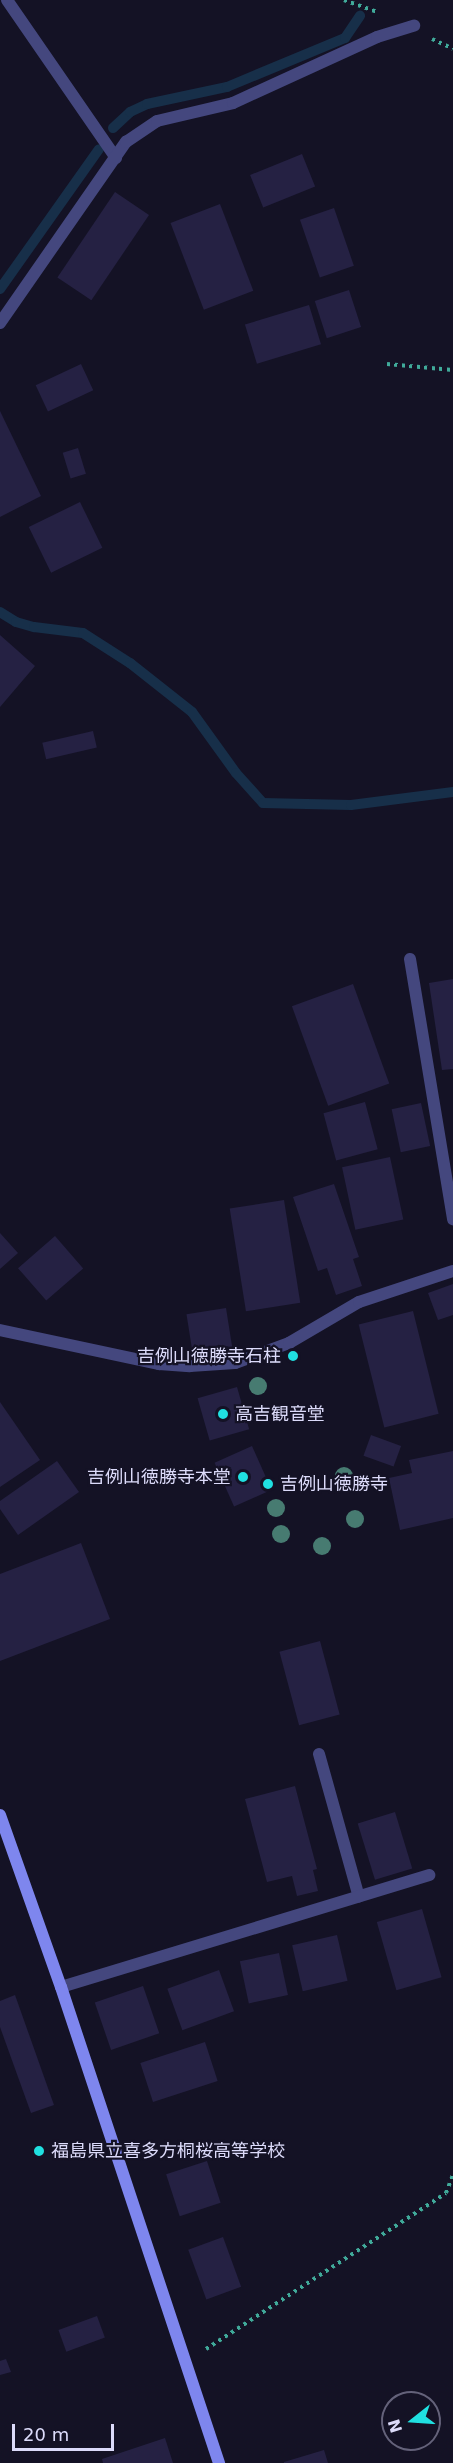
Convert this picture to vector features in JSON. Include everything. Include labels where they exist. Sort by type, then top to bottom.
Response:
[{"type":"street","points":[[7,0],[116,158]]},
{"type":"street","points":[[0,323],[126,142],[157,121],[233,103],[377,38],[414,26]]},
{"type":"street","points":[[410,959],[453,1219]]},
{"type":"street","points":[[0,1330],[159,1364],[190,1366],[235,1364],[289,1343],[359,1302],[453,1271]]},
{"type":"street","points":[[319,1754],[359,1897]]},
{"type":"street","points":[[0,1815],[61,1987],[184,2364],[219,2463]]},
{"type":"street","points":[[61,1987],[429,1875]]},
{"type":"path","points":[[387,364],[453,370]]},
{"type":"path","points":[[184,2364],[446,2193],[453,2175]]},
{"type":"building","points":[[302,154],[315,186],[263,207],[250,175]]},
{"type":"building","points":[[115,192],[149,215],[91,300],[57,277]]},
{"type":"building","points":[[220,204],[253,291],[204,310],[171,223]]},
{"type":"building","points":[[334,208],[354,266],[320,277],[300,220]]},
{"type":"building","points":[[349,290],[361,327],[327,338],[315,301]]},
{"type":"building","points":[[309,305],[321,344],[257,364],[245,325]]},
{"type":"building","points":[[81,364],[93,390],[48,411],[36,385]]},
{"type":"building","points":[[0,411],[41,496],[0,517]]},
{"type":"building","points":[[78,448],[86,474],[71,478],[63,453]]},
{"type":"building","points":[[80,502],[102,548],[51,573],[29,527]]},
{"type":"building","points":[[0,635],[35,666],[0,707]]},
{"type":"building","points":[[93,731],[97,748],[46,759],[42,743]]},
{"type":"building","points":[[453,979],[453,1069],[442,1070],[429,983]]},
{"type":"building","points":[[353,984],[389,1084],[328,1106],[292,1006]]},
{"type":"building","points":[[365,1102],[378,1149],[336,1160],[323,1113]]},
{"type":"building","points":[[421,1103],[430,1146],[401,1152],[392,1109]]},
{"type":"building","points":[[390,1157],[403,1220],[355,1230],[342,1167]]},
{"type":"building","points":[[334,1184],[359,1257],[353,1259],[362,1286],[336,1295],[327,1268],[318,1271],[293,1197]]},
{"type":"building","points":[[284,1200],[300,1303],[246,1311],[230,1209]]},
{"type":"building","points":[[0,1233],[18,1253],[0,1269]]},
{"type":"building","points":[[55,1236],[83,1268],[46,1301],[18,1268]]},
{"type":"building","points":[[453,1284],[453,1315],[438,1320],[428,1293]]},
{"type":"building","points":[[226,1308],[232,1347],[193,1353],[186,1314]]},
{"type":"building","points":[[413,1311],[439,1414],[384,1427],[359,1325]]},
{"type":"building","name":"高吉観音堂","points":[[237,1387],[249,1429],[210,1441],[198,1398]]},
{"type":"building","points":[[0,1402],[40,1460],[0,1487]]},
{"type":"building","points":[[371,1435],[401,1446],[394,1467],[363,1456]]},
{"type":"building","name":"吉例山徳勝寺本堂","points":[[252,1446],[272,1490],[234,1507],[215,1463]]},
{"type":"building","points":[[453,1451],[453,1518],[400,1530],[389,1478],[412,1473],[409,1460]]},
{"type":"building","points":[[57,1461],[79,1492],[18,1535],[0,1509],[0,1501]]},
{"type":"building","points":[[81,1543],[110,1619],[0,1661],[0,1574]]},
{"type":"building","points":[[320,1641],[340,1714],[299,1725],[279,1652]]},
{"type":"building","points":[[295,1786],[317,1869],[313,1870],[318,1891],[297,1896],[292,1876],[267,1882],[245,1799]]},
{"type":"building","points":[[395,1812],[412,1868],[375,1880],[358,1823]]},
{"type":"building","points":[[422,1909],[442,1977],[396,1990],[377,1922]]},
{"type":"building","points":[[337,1935],[348,1981],[303,1991],[292,1945]]},
{"type":"building","points":[[279,1953],[288,1995],[249,2003],[240,1961]]},
{"type":"building","points":[[219,1970],[234,2011],[182,2030],[167,1989]]},
{"type":"building","points":[[143,1986],[159,2033],[111,2050],[95,2003]]},
{"type":"building","points":[[15,1995],[54,2105],[31,2113],[0,2027],[0,2001]]},
{"type":"building","points":[[205,2042],[218,2081],[153,2102],[140,2063]]},
{"type":"building","points":[[207,2161],[221,2203],[180,2216],[166,2174]]},
{"type":"building","points":[[223,2237],[241,2287],[206,2299],[188,2250]]},
{"type":"building","points":[[97,2316],[105,2338],[66,2352],[58,2330]]},
{"type":"building","points":[[6,2359],[11,2372],[0,2375],[0,2361]]},
{"type":"building","points":[[165,2438],[173,2463],[103,2463],[102,2459]]},
{"type":"building","points":[[324,2450],[328,2463],[284,2463],[284,2462]]},
{"type":"waterway","points":[[113,128],[130,112],[147,104],[227,87],[345,38],[360,16]]},
{"type":"waterway","points":[[0,289],[99,149]]},
{"type":"waterway","points":[[0,612],[16,622],[34,627],[83,633],[130,663],[192,712],[236,773],[263,803],[351,805],[453,792]]},
{"type":"place","name":"吉例山徳勝寺石柱","points":[[293,1356]]},
{"type":"place","name":"高吉観音堂","points":[[223,1414]]},
{"type":"place","name":"吉例山徳勝寺本堂","points":[[243,1477]]},
{"type":"place","name":"吉例山徳勝寺","points":[[268,1484]]},
{"type":"place","name":"福島県立喜多方桐桜高等学校","points":[[39,2151]]}]
